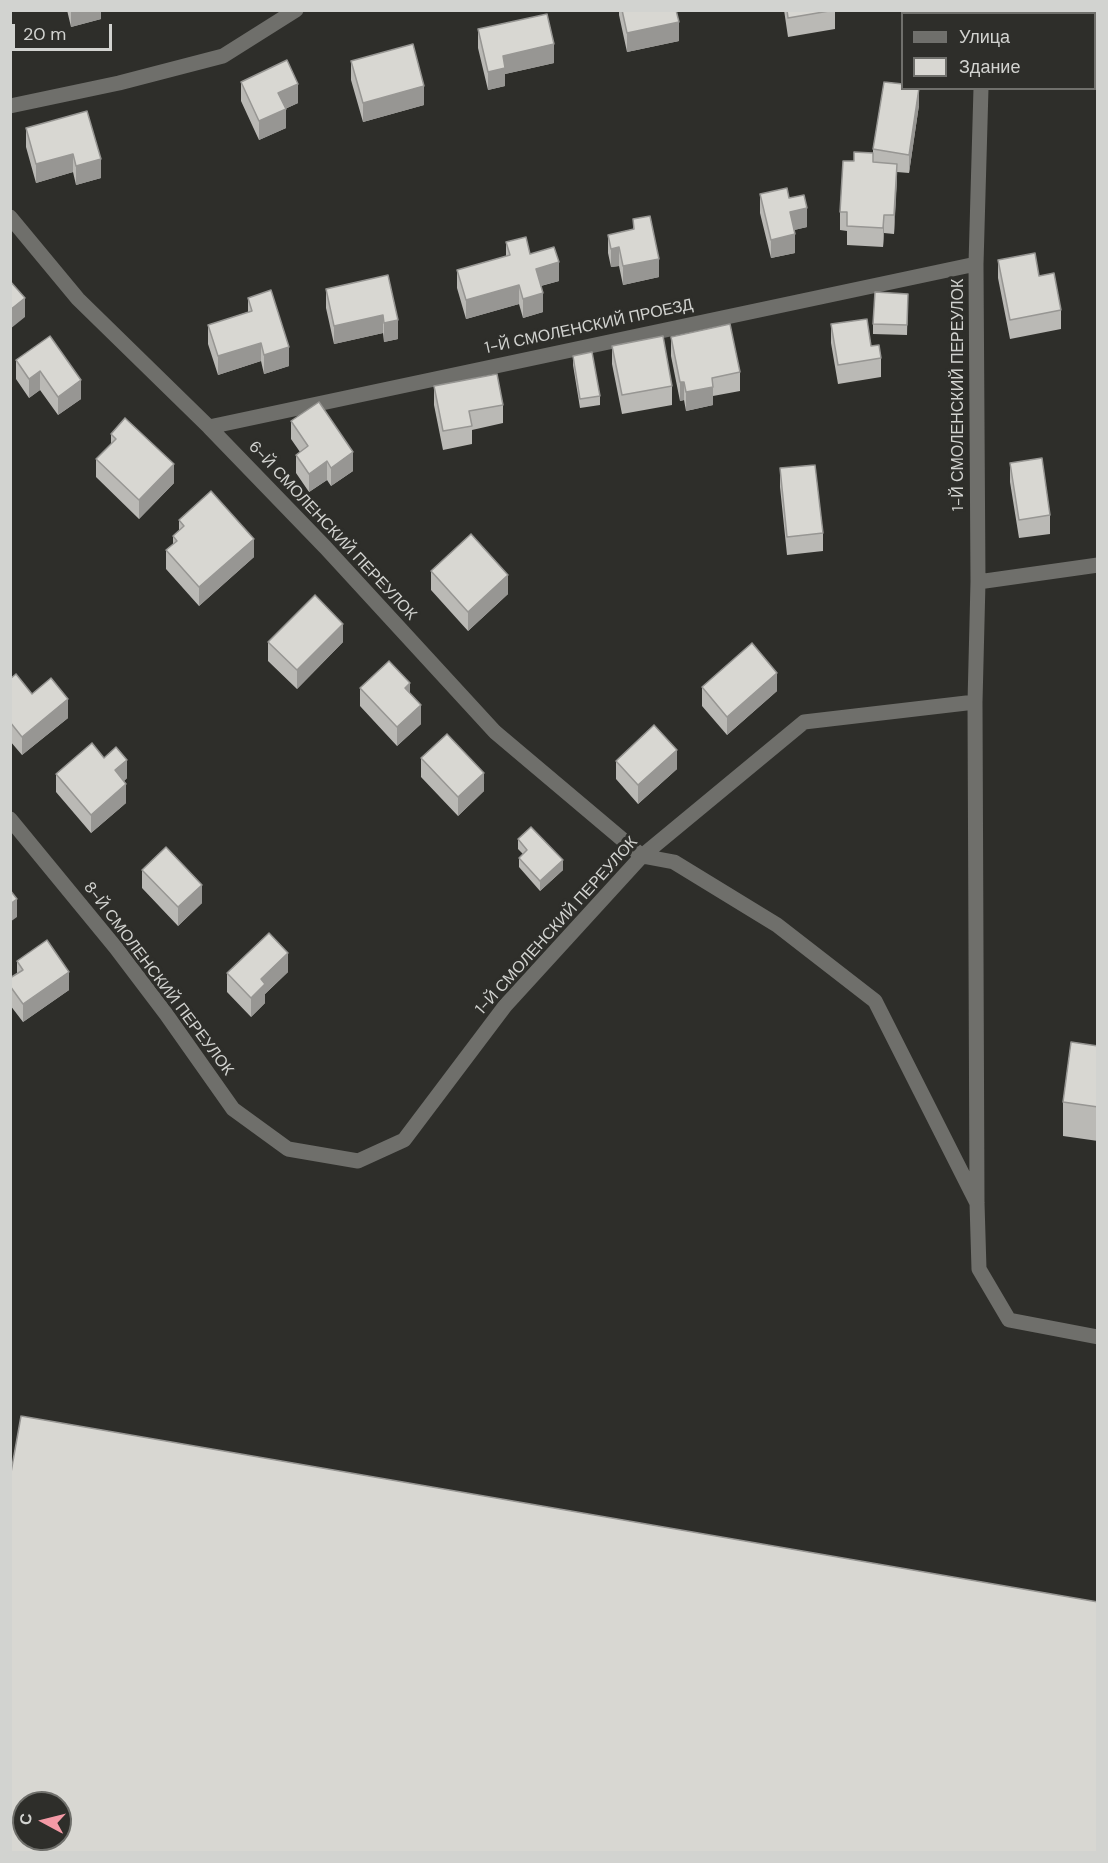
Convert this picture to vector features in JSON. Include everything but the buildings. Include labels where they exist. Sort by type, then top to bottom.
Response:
[{"type":"street","points":[[10,106],[120,83],[223,56],[296,10]]},
{"type":"street","name":"1-Й СМОЛЕНСКИЙ ПЕРЕУЛОК","points":[[981,90],[976,264],[978,582],[975,702],[979,1269],[1009,1320],[1098,1337]]},
{"type":"street","name":"6-Й СМОЛЕНСКИЙ ПЕРЕУЛОК","points":[[10,217],[78,299],[208,427],[324,547],[495,732],[642,856]]},
{"type":"street","name":"1-Й СМОЛЕНСКИЙ ПРОЕЗД","points":[[208,427],[976,264]]},
{"type":"street","points":[[978,582],[1098,565]]},
{"type":"street","name":"1-Й СМОЛЕНСКИЙ ПЕРЕУЛОК","points":[[288,1149],[358,1161],[404,1140],[505,1006],[642,856],[804,722],[975,702]]},
{"type":"street","name":"8-Й СМОЛЕНСКИЙ ПЕРЕУЛОК","points":[[10,819],[116,948],[166,1014],[232,1109],[288,1149]]},
{"type":"street","points":[[642,856],[674,862],[777,925],[875,1001],[977,1203]]}]
